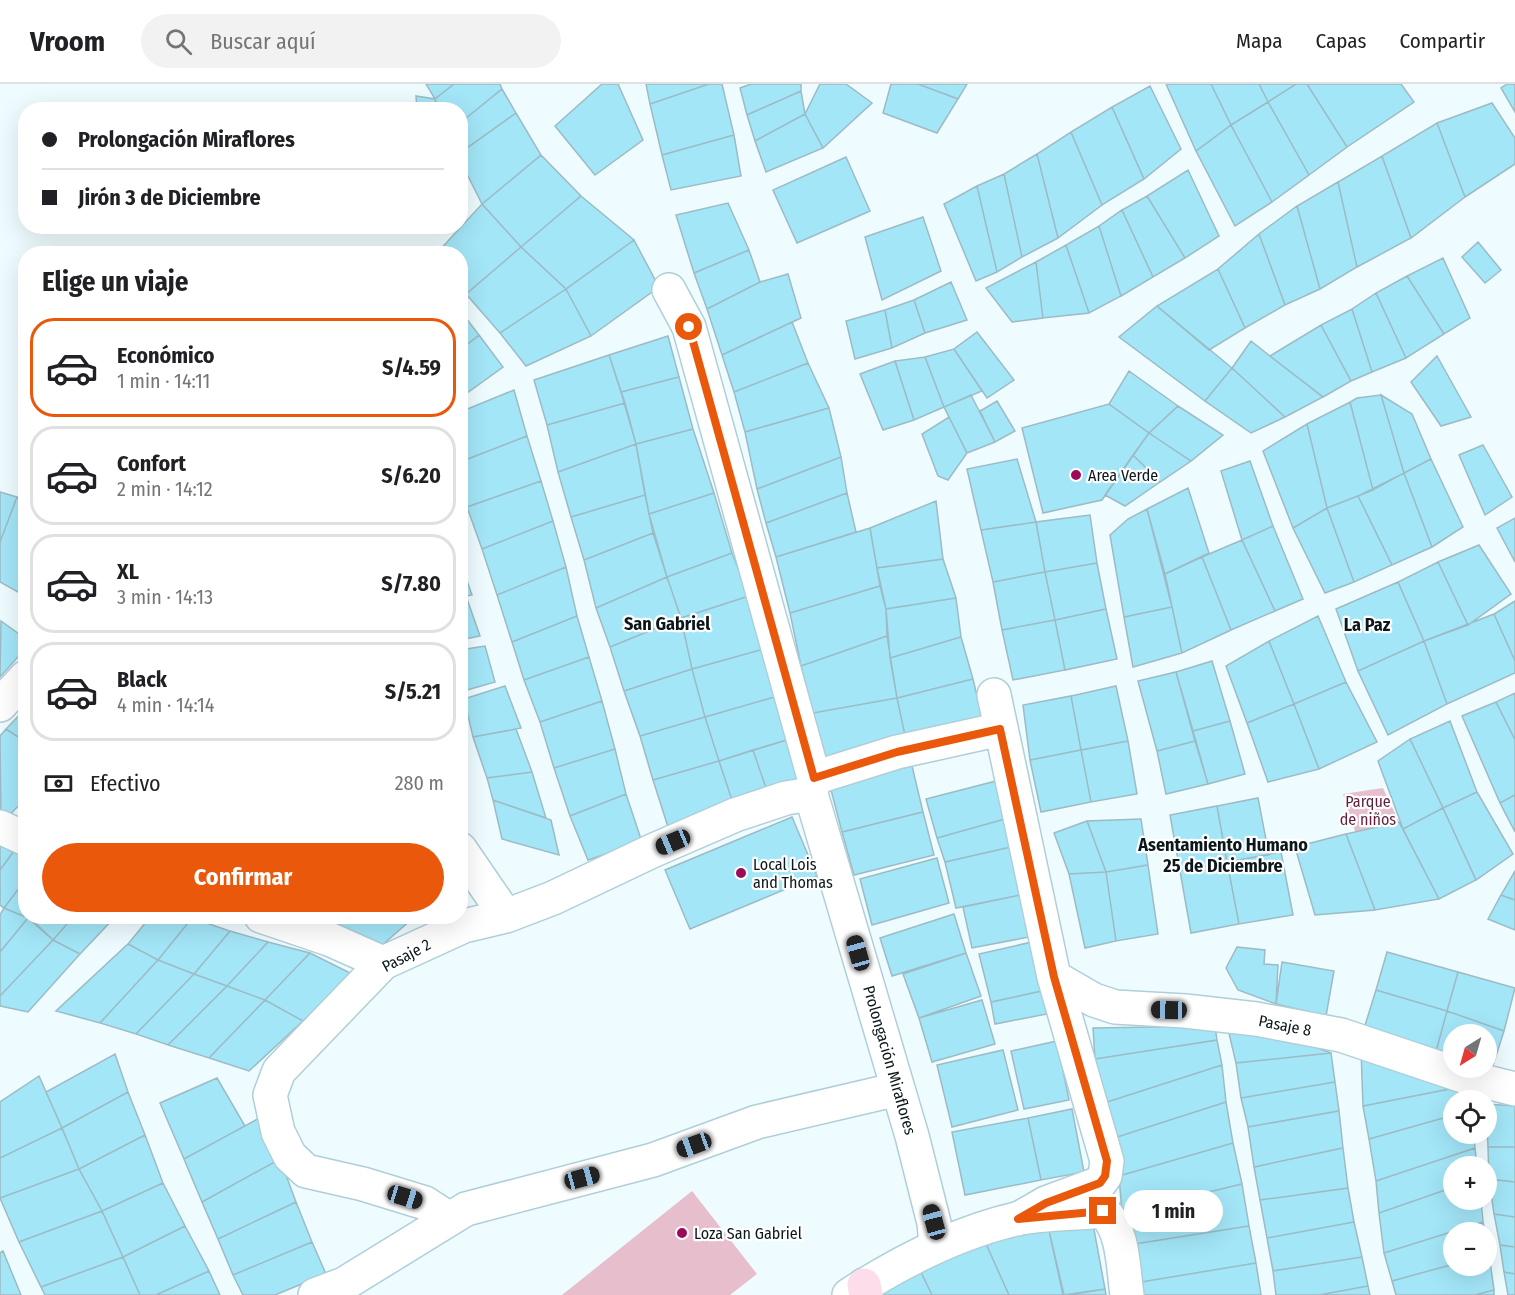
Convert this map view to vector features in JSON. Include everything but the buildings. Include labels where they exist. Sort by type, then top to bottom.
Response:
[{"type":"street","name":"Prolongación Miraflores","points":[[669,290],[689,327],[812,786],[934,1222],[936,1246]]},
{"type":"street","points":[[0,705],[18,686]]},
{"type":"street","points":[[860,1292],[936,1246],[1018,1219],[1046,1203],[1090,1188],[1105,1176],[1107,1161],[1054,977],[994,695]]},
{"type":"street","name":"Pasaje 2","points":[[448,1218],[425,1203],[363,1184],[306,1171],[290,1156],[278,1132],[270,1095],[279,1071],[383,963],[464,926],[506,916],[581,886],[652,851],[735,815],[786,798],[897,752],[1000,729]]},
{"type":"street","points":[[0,827],[18,835]]},
{"type":"street","points":[[468,861],[506,916]]},
{"type":"street","points":[[285,924],[329,939],[383,963]]},
{"type":"street","name":"Pasaje 8","points":[[1054,977],[1094,1000],[1115,1007],[1256,1018],[1341,1035],[1466,1077],[1515,1089]]},
{"type":"street","points":[[315,1295],[344,1284],[466,1209],[652,1160],[757,1122],[898,1089]]},
{"type":"street","points":[[1018,1219],[1103,1211],[1112,1220],[1118,1236],[1127,1295]]},
{"type":"green space","name":"Parque de niños","points":[[1383,788],[1399,822],[1356,834],[1343,794]]},
{"type":"green space","name":"Loza San Gabriel","points":[[692,1191],[757,1274],[730,1295],[562,1295]]},
{"type":"place","name":"Area Verde","points":[[1076,475]]},
{"type":"place","name":"Local Lois and Thomas","points":[[741,873]]},
{"type":"place","name":"Loza San Gabriel","points":[[682,1233]]},
{"type":"district","name":"San Gabriel","points":[[667,624]]},
{"type":"district","name":"La Paz","points":[[1367,625]]},
{"type":"district","name":"Asentamiento Humano 25 de Diciembre","points":[[1223,855]]},
{"type":"route","points":[[689,327],[814,778],[897,752],[1000,729],[1054,977],[1107,1161],[1105,1176],[1100,1183],[1046,1203],[1018,1219],[1103,1211]]}]
